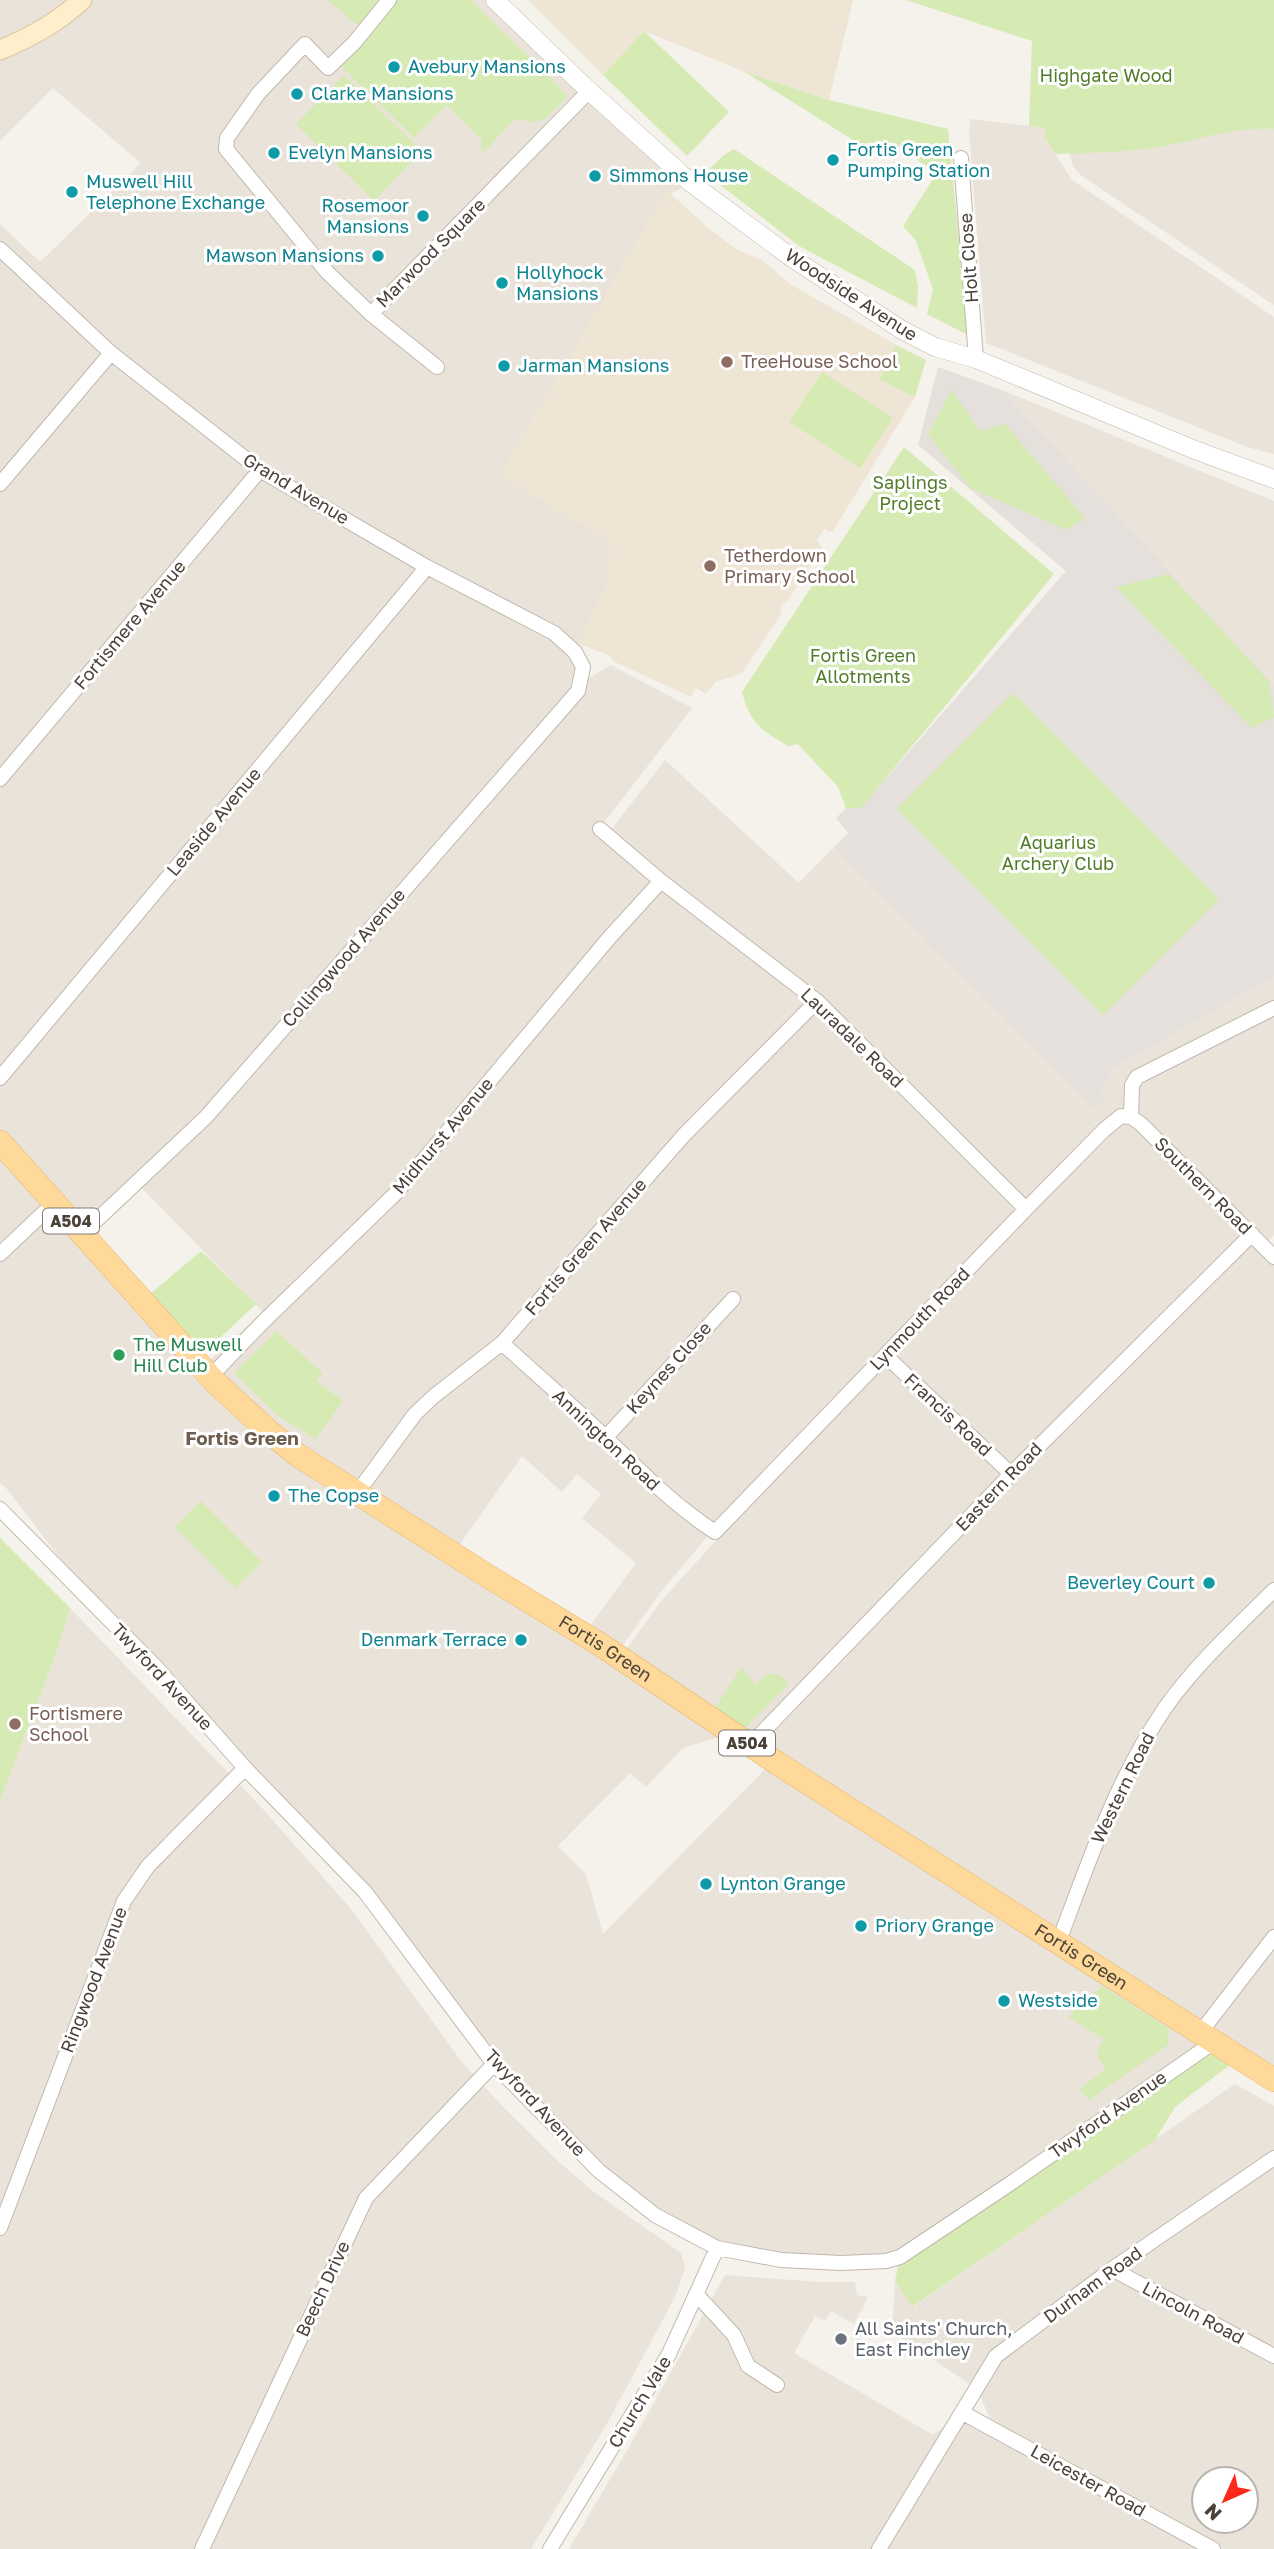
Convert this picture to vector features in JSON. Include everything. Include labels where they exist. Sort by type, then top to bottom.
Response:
[{"type":"main road","points":[[0,50],[33,37],[82,0]]},
{"type":"main road","name":"Fortis Green","points":[[0,1142],[211,1377],[296,1454],[601,1645],[750,1745],[1274,2080]]},
{"type":"street","name":"Marwood Square","points":[[389,0],[354,43],[328,68],[305,44],[258,94],[227,138],[226,149],[327,272],[372,314],[589,91]]},
{"type":"street","name":"Woodside Avenue","points":[[495,0],[589,91],[691,183],[792,258],[902,330],[934,347],[976,359],[1195,450],[1274,479]]},
{"type":"street","name":"Holt Close","points":[[961,158],[976,359]]},
{"type":"street","name":"Grand Avenue","points":[[0,249],[111,352],[260,470],[427,567],[554,634],[575,652],[583,667]]},
{"type":"street","points":[[372,314],[437,367]]},
{"type":"street","points":[[0,484],[111,352]]},
{"type":"street","name":"Fortismere Avenue","points":[[0,779],[260,470]]},
{"type":"street","name":"Leaside Avenue","points":[[0,1078],[427,567]]},
{"type":"street","name":"Collingwood Avenue","points":[[83,1233],[206,1117],[578,691],[583,667]]},
{"type":"street","name":"Lauradale Road","points":[[600,829],[661,881],[817,1001],[1026,1209]]},
{"type":"street","name":"Midhurst Avenue","points":[[211,1377],[262,1323],[396,1193],[609,938],[661,881]]},
{"type":"street","name":"Fortis Green Avenue","points":[[357,1493],[415,1414],[433,1396],[502,1343],[684,1135],[817,1001]]},
{"type":"street","points":[[1131,1118],[1132,1085],[1137,1077],[1274,1008]]},
{"type":"street","name":"Lynmouth Road","points":[[715,1532],[1114,1120],[1121,1116],[1131,1118]]},
{"type":"street","name":"Southern Road","points":[[1131,1118],[1141,1124],[1274,1257]]},
{"type":"street","points":[[0,1254],[54,1203]]},
{"type":"street","name":"Eastern Road","points":[[750,1745],[1011,1474],[1252,1234]]},
{"type":"street","name":"Keynes Close","points":[[606,1437],[733,1298]]},
{"type":"street","name":"Annington Road","points":[[502,1343],[606,1437],[646,1479],[682,1510],[715,1532]]},
{"type":"street","name":"Francis Road","points":[[886,1356],[1011,1474]]},
{"type":"street","name":"Twyford Avenue","points":[[0,1509],[155,1666],[245,1768],[365,1892],[494,2064],[599,2171],[655,2215],[717,2248],[781,2260],[841,2263],[886,2261],[900,2257],[1011,2183],[1207,2038],[1274,1937]]},
{"type":"street","name":"Western Road","points":[[1059,1941],[1101,1829],[1138,1751],[1166,1707],[1191,1675],[1274,1590]]},
{"type":"street","name":"Ringwood Avenue","points":[[0,2228],[124,1901],[148,1866],[245,1768]]},
{"type":"street","name":"Beech Drive","points":[[202,2549],[366,2198],[494,2064]]},
{"type":"street","name":"Durham Road","points":[[879,2549],[996,2356],[1112,2269],[1274,2158]]},
{"type":"street","name":"Church Vale","points":[[550,2549],[670,2354],[717,2248]]},
{"type":"street","name":"Lincoln Road","points":[[1112,2269],[1274,2356]]},
{"type":"street","points":[[697,2295],[734,2335],[748,2366],[778,2385]]},
{"type":"street","name":"Leicester Road","points":[[963,2413],[1213,2549]]},
{"type":"shaded area","points":[[0,0],[495,0],[691,183],[662,198],[611,542],[608,583],[575,651],[582,682],[611,665],[692,708],[600,828],[607,835],[665,760],[799,883],[833,848],[1094,1107],[1099,1089],[1109,1079],[1113,1069],[1274,976],[1274,1235],[1264,1246],[1274,1250],[1274,2080],[1213,2042],[886,2261],[717,2248],[655,2215],[494,2064],[365,1892],[96,1605],[0,1483],[0,224],[40,262],[141,163],[53,88],[0,141]],"holes":[[[137,1183],[263,1312],[203,1366],[83,1234]],[[522,1456],[562,1492],[577,1474],[601,1494],[582,1518],[636,1563],[584,1634],[453,1554]],[[712,1531],[720,1536],[662,1600],[620,1658],[616,1655],[660,1593]],[[732,1733],[773,1761],[603,1934],[586,1874],[558,1846],[630,1773],[646,1787],[683,1748]]]},
{"type":"shaded area","points":[[528,0],[853,0],[829,100],[745,72],[644,31],[603,75]]},
{"type":"shaded area","points":[[971,119],[1045,128],[1045,138],[1072,180],[1274,317],[1274,454],[1247,447],[986,343],[969,131]]},
{"type":"shaded area","points":[[1249,127],[1274,129],[1274,305],[1082,176],[1073,167],[1069,153],[1152,148]]},
{"type":"shaded area","name":"TreeHouse School","points":[[670,193],[736,249],[762,260],[790,284],[896,345],[879,378],[915,397],[833,531],[824,529],[817,540],[822,549],[786,603],[781,604],[781,614],[741,674],[715,682],[706,694],[696,688],[691,697],[613,661],[609,655],[579,644],[608,583],[611,542],[499,476],[662,198]]},
{"type":"shaded area","points":[[938,367],[1002,390],[1274,686],[1274,976],[1113,1069],[1109,1079],[1099,1089],[1106,1097],[1094,1108],[833,848],[848,833],[836,818],[846,808],[861,807],[1066,571],[918,445]]},
{"type":"shaded area","points":[[1002,390],[1274,501],[1274,686],[1169,574]]},
{"type":"shaded area","points":[[70,1608],[261,1807],[351,1909],[461,2061],[502,2106],[594,2192],[681,2253],[685,2268],[676,2295],[608,2422],[531,2549],[0,2549],[0,1801],[58,1648]]},
{"type":"shaded area","points":[[1235,2084],[1274,2106],[1274,2549],[1223,2549],[1198,2535],[1260,2535],[1260,2465],[1190,2465],[1190,2530],[990,2418],[977,2389],[892,2332],[895,2281],[913,2307]]},
{"type":"shaded area","points":[[725,2275],[855,2282],[857,2295],[868,2297],[854,2324],[831,2311],[825,2321],[815,2316],[794,2353],[933,2435],[963,2412],[1214,2549],[569,2549]]},
{"type":"green space","points":[[327,0],[379,0],[359,26]]},
{"type":"green space","points":[[397,0],[471,0],[568,96],[546,119],[534,122],[515,119],[484,152],[481,149],[481,139],[446,105],[414,138],[340,65],[382,22]]},
{"type":"green space","name":"Highgate Wood","points":[[906,0],[1274,0],[1274,129],[1227,132],[1152,148],[1055,154],[1045,137],[1045,128],[1029,126],[1032,41]]},
{"type":"green space","points":[[644,31],[729,112],[687,156],[603,75]]},
{"type":"green space","points":[[745,72],[829,100],[948,129],[967,321],[966,334],[927,314],[933,289],[916,241],[903,226],[937,173],[890,142],[880,157]]},
{"type":"green space","points":[[344,75],[422,151],[374,201],[296,124]]},
{"type":"green space","points":[[734,149],[915,270],[918,287],[917,308],[799,246],[705,173]]},
{"type":"green space","points":[[896,345],[926,360],[915,397],[879,379]]},
{"type":"green space","points":[[822,372],[893,418],[860,468],[789,422]]},
{"type":"green space","points":[[952,390],[980,431],[1005,424],[1085,518],[1067,530],[970,488],[928,434]]},
{"type":"green space","name":"Fortis Green Allotments","points":[[904,447],[1054,574],[861,808],[846,808],[838,787],[798,744],[788,746],[758,725],[742,692]]},
{"type":"green space","points":[[1169,574],[1269,681],[1274,717],[1252,728],[1116,587]]},
{"type":"green space","name":"Aquarius Archery Club","points":[[1013,693],[1219,899],[1103,1015],[897,809]]},
{"type":"green space","points":[[201,1251],[256,1304],[208,1349],[143,1300]]},
{"type":"green space","points":[[277,1331],[323,1374],[316,1381],[343,1401],[316,1439],[278,1416],[234,1373]]},
{"type":"green space","points":[[201,1501],[262,1562],[235,1588],[175,1527]]},
{"type":"green space","name":"Fortismere School","points":[[0,1538],[70,1608],[58,1648],[0,1801]]},
{"type":"green space","points":[[741,1668],[757,1685],[768,1673],[780,1675],[789,1684],[746,1727],[715,1708]]},
{"type":"green space","points":[[1102,1986],[1169,2029],[1168,2045],[1089,2100],[1080,2089],[1106,2069],[1098,2054],[1104,2039],[1068,2017]]},
{"type":"green space","points":[[1214,2042],[1239,2058],[1175,2107],[1155,2140],[912,2307],[895,2281],[900,2257]]},
{"type":"place","name":"Avebury Mansions","points":[[394,67]]},
{"type":"place","name":"Clarke Mansions","points":[[297,94]]},
{"type":"place","name":"Evelyn Mansions","points":[[274,153]]},
{"type":"place","name":"Fortis Green Pumping Station","points":[[833,160]]},
{"type":"place","name":"Simmons House","points":[[595,176]]},
{"type":"place","name":"Muswell Hill Telephone Exchange","points":[[72,192]]},
{"type":"place","name":"Rosemoor Mansions","points":[[423,216]]},
{"type":"place","name":"Mawson Mansions","points":[[378,256]]},
{"type":"place","name":"Hollyhock Mansions","points":[[502,283]]},
{"type":"place","name":"TreeHouse School","points":[[727,362]]},
{"type":"place","name":"Jarman Mansions","points":[[504,366]]},
{"type":"place","name":"Tetherdown Primary School","points":[[710,566]]},
{"type":"place","name":"The Muswell Hill Club","points":[[119,1355]]},
{"type":"place","name":"The Copse","points":[[274,1496]]},
{"type":"place","name":"Beverley Court","points":[[1209,1583]]},
{"type":"place","name":"Denmark Terrace","points":[[521,1640]]},
{"type":"place","name":"Fortismere School","points":[[15,1724]]},
{"type":"place","name":"Lynton Grange","points":[[706,1884]]},
{"type":"place","name":"Priory Grange","points":[[861,1926]]},
{"type":"place","name":"Westside","points":[[1004,2001]]},
{"type":"place","name":"All Saints' Church, East Finchley","points":[[841,2339]]},
{"type":"district","name":"Fortis Green","points":[[242,1438]]},
{"type":"park label","name":"Saplings Project","points":[[910,493]]}]
